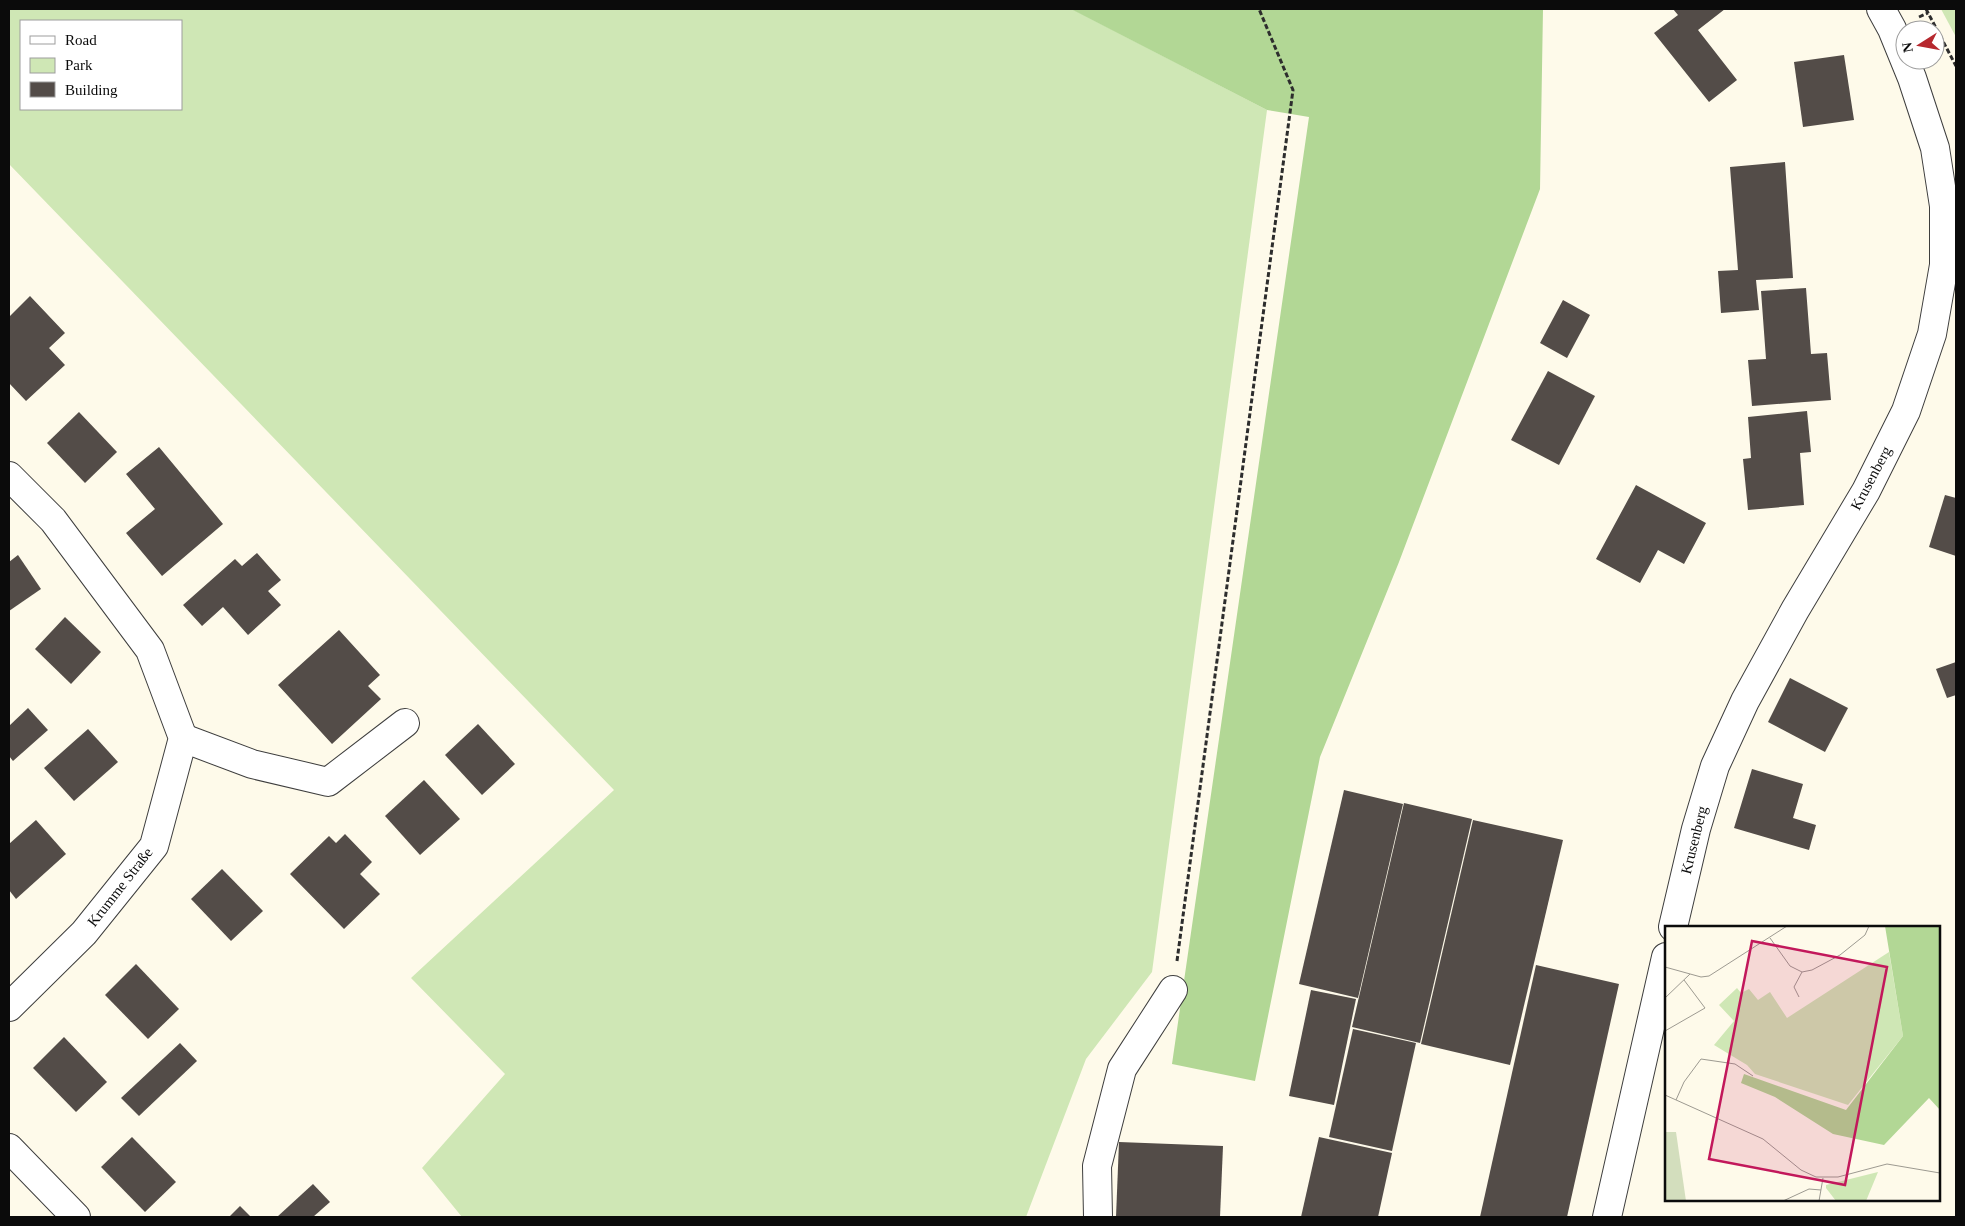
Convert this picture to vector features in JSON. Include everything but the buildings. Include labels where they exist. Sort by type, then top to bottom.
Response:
[{"type":"street","name":"Krusenberg","points":[[1673,926],[1715,766],[1730,733],[1795,610],[1866,491],[1906,411],[1932,334],[1944,265],[1950,205],[1935,148],[1912,78],[1892,29],[1881,9]]},
{"type":"street","points":[[9,476],[53,520],[150,650],[183,738],[252,764],[328,782],[405,723]]},
{"type":"street","name":"Krumme Straße","points":[[9,1007],[84,933],[154,846],[183,738]]},
{"type":"street","points":[[1607,1217],[1665,961]]},
{"type":"street","points":[[1098,1217],[1097,1166],[1122,1069],[1173,990]]},
{"type":"street","points":[[9,1148],[76,1217]]},
{"type":"path","points":[[1173,990],[1294,90],[1258,9]]},
{"type":"path","points":[[1926,9],[1956,66]]},
{"type":"green space","points":[[9,9],[1072,9],[1267,110],[1152,972],[1086,1059],[1026,1217],[462,1217],[422,1168],[505,1074],[411,978],[614,790],[9,164]]},
{"type":"green space","points":[[1071,9],[1543,9],[1540,189],[1399,562],[1320,757],[1255,1081],[1172,1064],[1309,117],[1267,110]]},
{"type":"green space","points":[[1941,9],[1956,9],[1956,37]]}]
